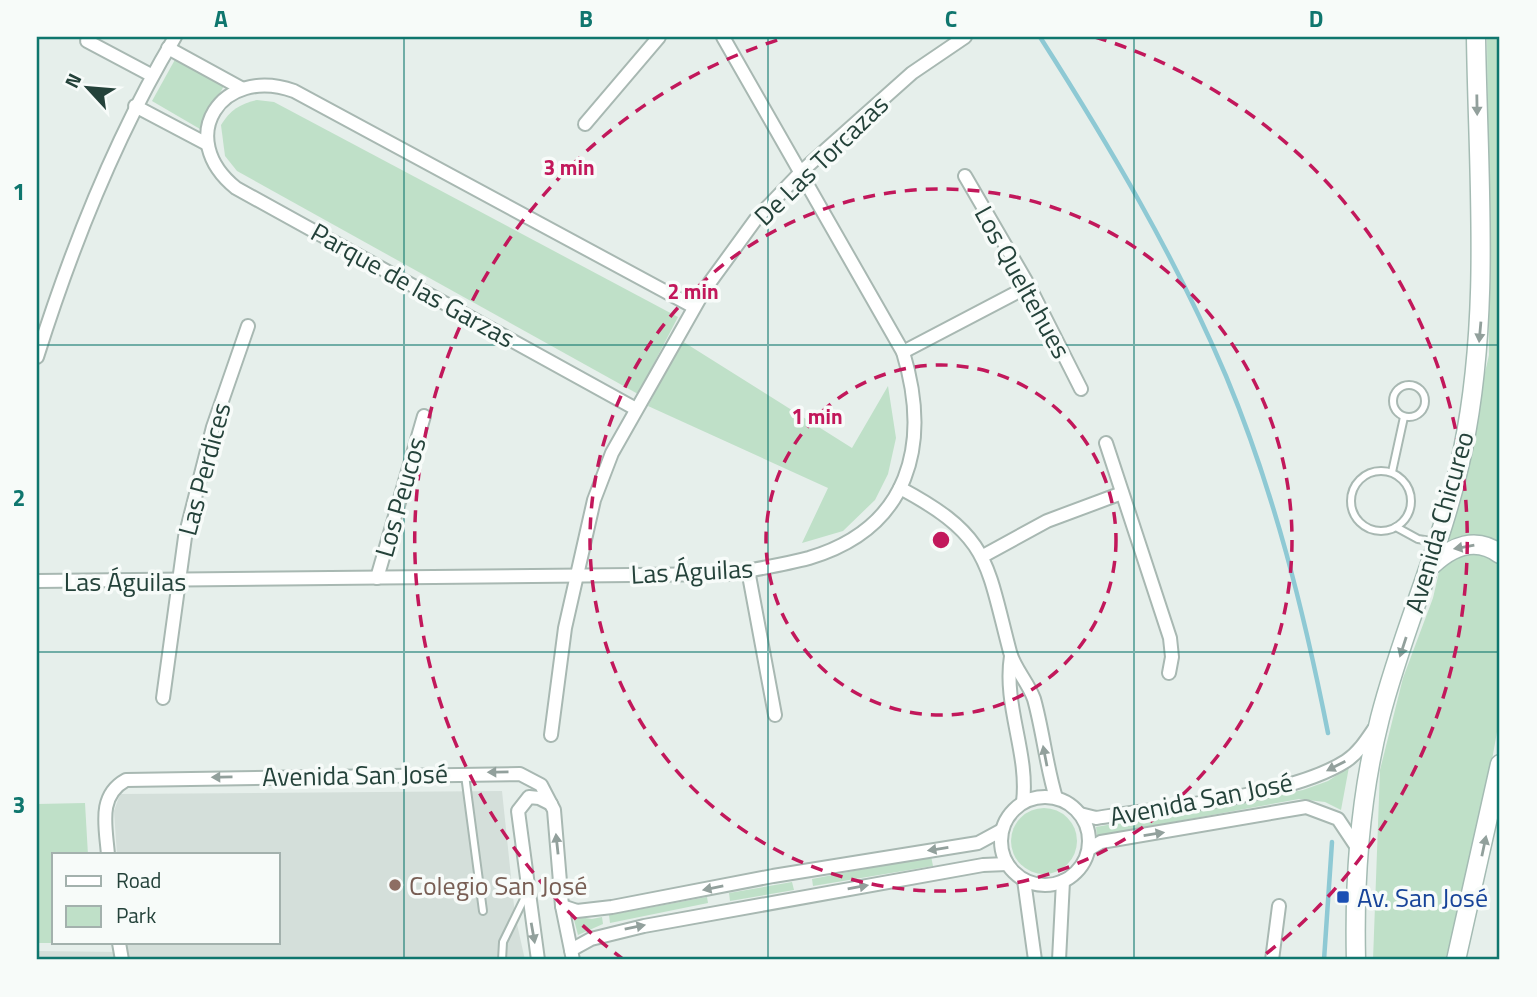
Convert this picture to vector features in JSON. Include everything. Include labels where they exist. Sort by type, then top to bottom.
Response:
[{"type":"main road","name":"Avenida Chicureo","points":[[1357,958],[1362,806],[1380,716],[1439,543],[1467,427],[1480,331],[1476,37]]},
{"type":"main road","points":[[1432,565],[1444,554],[1461,546],[1487,547],[1500,554]]},
{"type":"main road","points":[[1456,960],[1500,764]]},
{"type":"street","points":[[585,124],[659,37]]},
{"type":"street","name":"Las Águilas","points":[[37,581],[177,582],[730,574],[809,558],[845,542],[873,523],[900,488],[910,464],[916,426],[915,394],[903,352],[723,37]]},
{"type":"street","name":"De Las Torcazas","points":[[551,735],[556,683],[576,575],[594,500],[612,453],[694,307],[756,219],[802,172],[912,74],[965,37]]},
{"type":"street","points":[[87,41],[151,75]]},
{"type":"street","points":[[37,357],[67,260],[135,106],[171,42],[241,88]]},
{"type":"street","points":[[208,144],[207,129],[217,106],[228,94],[241,88],[269,85],[302,94],[694,307]]},
{"type":"street","points":[[135,106],[208,144]]},
{"type":"street","name":"Parque de las Garzas","points":[[208,144],[216,167],[236,188],[636,409]]},
{"type":"street","name":"Los Queltehues","points":[[964,176],[1029,286],[1081,389]]},
{"type":"street","points":[[903,352],[1029,286]]},
{"type":"street","name":"Las Perdices","points":[[163,698],[177,582],[196,489],[229,379],[248,327]]},
{"type":"street","name":"Los Peucos","points":[[377,578],[424,416]]},
{"type":"street","points":[[1106,443],[1170,638],[1172,650],[1169,673]]},
{"type":"street","points":[[900,488],[946,516],[983,556],[997,595],[1011,656],[1035,702],[1056,798]]},
{"type":"street","points":[[983,556],[1047,521],[1122,493]]},
{"type":"street","points":[[748,570],[775,715]]},
{"type":"street","points":[[1011,656],[1007,691],[1024,782],[1023,803]]},
{"type":"street","name":"Avenida San José","points":[[1080,814],[1096,818],[1269,789],[1305,779],[1355,754],[1380,716]]},
{"type":"street","name":"Avenida San José","points":[[108,853],[105,804],[116,785],[126,780],[520,774],[538,782],[551,804]]},
{"type":"street","points":[[1042,796],[1056,798],[1067,802],[1080,814],[1087,827],[1088,849],[1078,870],[1063,881],[1044,885],[1024,880],[1007,864],[1001,848],[1002,830],[1010,814],[1023,803],[1042,796]]},
{"type":"street","points":[[538,960],[518,811],[530,797],[539,797],[551,804],[562,906],[572,955],[591,939],[644,926],[983,864],[1007,864]]},
{"type":"street","name":"Avenida San José","points":[[1088,849],[1101,842],[1306,807],[1338,819],[1359,849]]},
{"type":"street","points":[[562,906],[577,911],[612,907],[773,876],[978,843],[1002,830]]},
{"type":"street","points":[[1024,880],[1035,960]]},
{"type":"street","points":[[1059,960],[1063,881]]},
{"type":"street","points":[[1272,960],[1279,906]]},
{"type":"lane","points":[[1411,385],[1421,390],[1425,405],[1419,414],[1404,417],[1395,411],[1392,401],[1400,387],[1411,385]]},
{"type":"lane","points":[[1392,472],[1404,417]]},
{"type":"lane","points":[[1372,472],[1392,472],[1407,484],[1412,503],[1404,521],[1396,527],[1387,531],[1367,528],[1354,513],[1352,493],[1363,477],[1372,472]]},
{"type":"lane","points":[[1396,527],[1418,539],[1439,543]]},
{"type":"lane","points":[[464,773],[483,911]]},
{"type":"lane","points":[[502,960],[503,942],[527,893]]},
{"type":"shaded area","name":"Colegio San José","points":[[502,791],[515,915],[525,960],[37,960],[37,951],[122,952],[122,944],[280,944],[280,853],[117,853],[114,811],[120,794]]},
{"type":"green space","points":[[1487,37],[1500,37],[1500,715],[1476,850],[1445,960],[1373,960],[1380,770],[1403,678],[1433,598],[1489,355]]},
{"type":"green space","points":[[177,56],[225,84],[200,129],[152,101]]},
{"type":"green space","points":[[257,100],[274,102],[678,317],[638,394],[237,171],[225,156],[221,125],[236,108]]},
{"type":"green space","points":[[682,341],[852,448],[888,386],[896,438],[888,474],[875,500],[843,531],[802,543],[828,488],[648,406]]},
{"type":"green space","points":[[1349,767],[1341,810],[1325,802],[1299,799],[1097,836],[1096,827],[1303,790],[1328,781]]},
{"type":"green space","points":[[85,803],[88,853],[52,853],[52,943],[37,943],[37,804]]},
{"type":"green space","points":[[1037,808],[1051,808],[1063,813],[1072,822],[1077,841],[1075,854],[1068,865],[1051,874],[1037,874],[1025,869],[1016,860],[1011,848],[1011,834],[1016,822],[1025,813]]},
{"type":"green space","points":[[931,856],[933,866],[813,886],[812,879]]},
{"type":"green space","points":[[792,882],[794,890],[730,901],[729,893]]},
{"type":"green space","points":[[707,897],[708,903],[610,923],[609,915]]},
{"type":"green space","points":[[573,916],[592,919],[602,917],[603,924],[578,935]]},
{"type":"waterway","points":[[1040,37],[1140,203],[1186,288],[1226,376],[1259,463],[1286,552],[1328,733]]},
{"type":"waterway","points":[[1324,960],[1332,842]]},
{"type":"place","name":"Colegio San José","points":[[395,885]]},
{"type":"place","name":"Av. San José","points":[[1343,897]]}]
